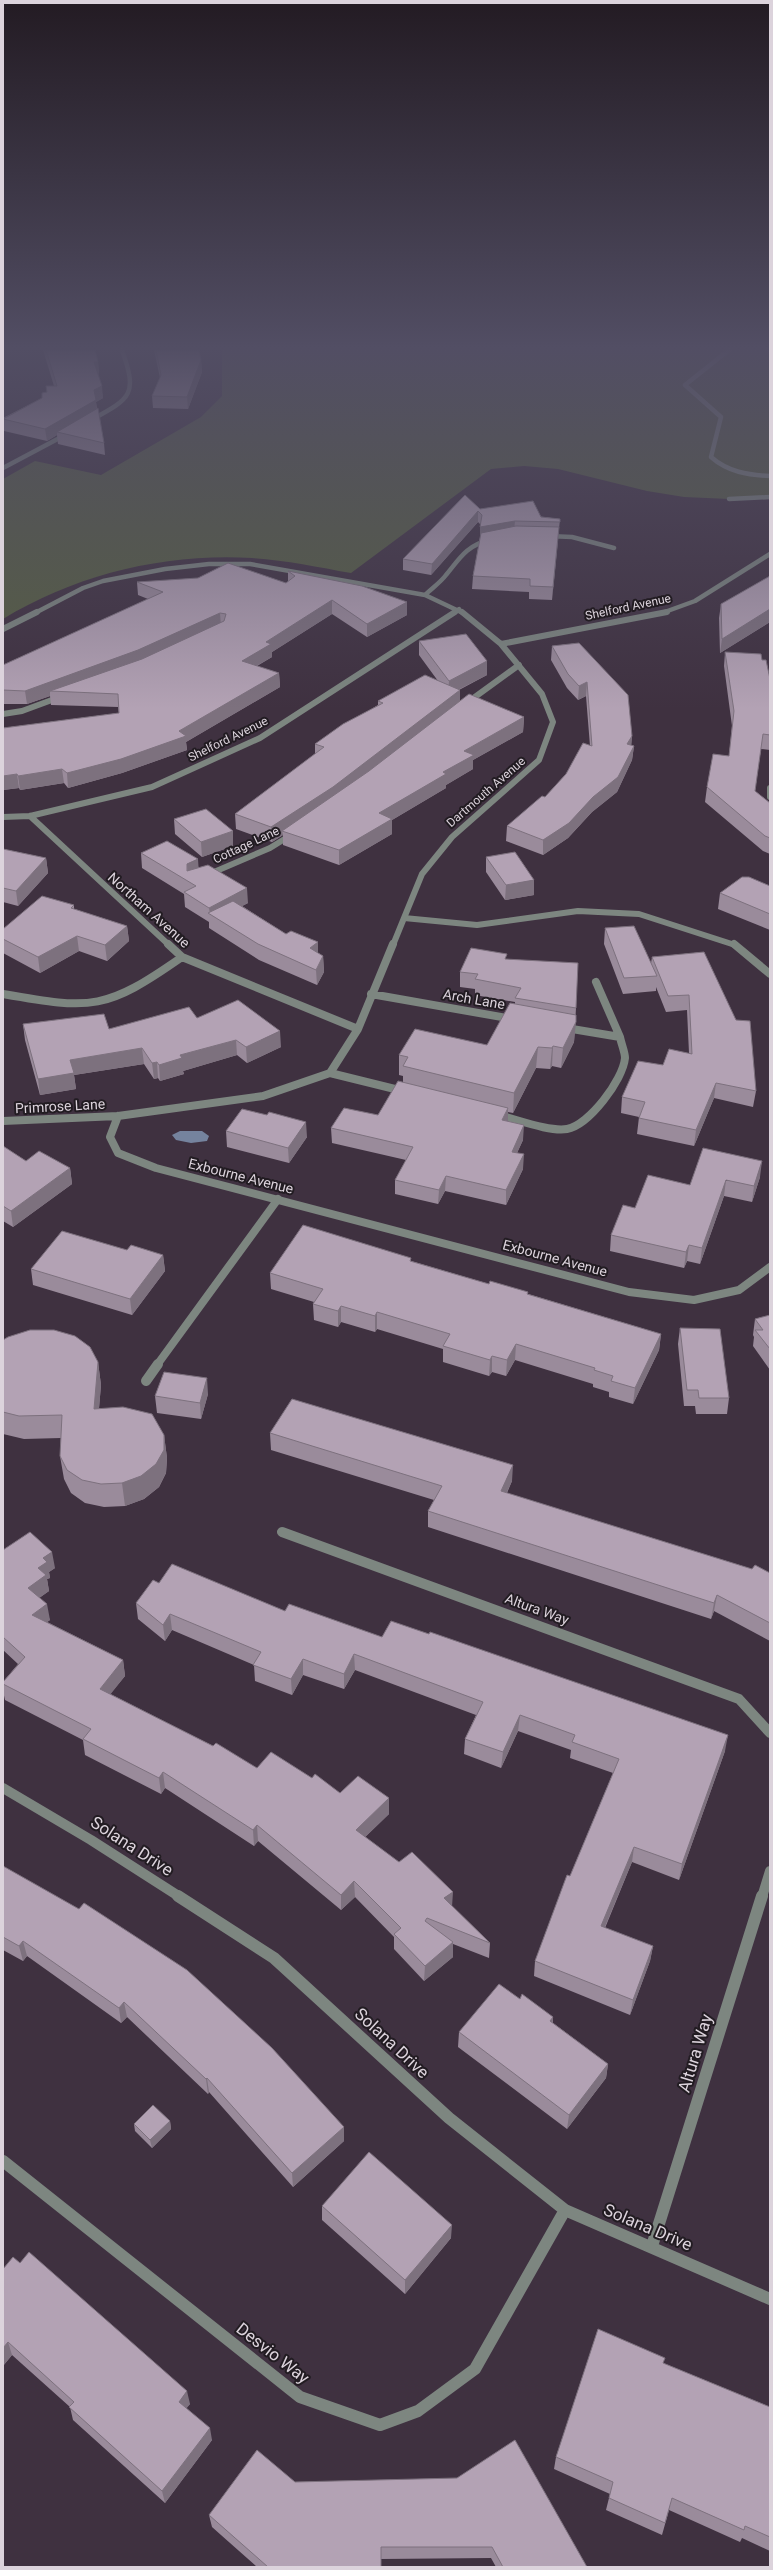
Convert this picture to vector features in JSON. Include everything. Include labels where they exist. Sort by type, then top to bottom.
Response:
[{"type":"street","points":[[731,470],[735,472],[770,476]]},
{"type":"street","points":[[729,500],[770,497]]},
{"type":"street","points":[[544,536],[572,537],[614,548]]},
{"type":"street","points":[[425,595],[446,574],[460,553],[479,542],[493,540]]},
{"type":"street","name":"Shelford Avenue","points":[[501,644],[670,611],[695,601],[770,554]]},
{"type":"street","name":"Dartmouth Avenue","points":[[3,629],[83,588],[103,581],[194,565],[250,564],[425,595],[459,609],[501,644],[542,694],[553,722],[539,760],[452,837],[422,874],[404,918]]},
{"type":"street","name":"Shelford Avenue","points":[[3,817],[30,816],[152,788],[260,738],[459,609]]},
{"type":"street","points":[[461,707],[519,666]]},
{"type":"street","points":[[3,714],[22,711],[67,695]]},
{"type":"street","points":[[770,788],[770,797]]},
{"type":"street","name":"Northam Avenue","points":[[30,816],[182,957],[358,1029]]},
{"type":"street","name":"Cottage Lane","points":[[198,879],[270,848],[297,831]]},
{"type":"street","points":[[330,1073],[358,1029],[371,994],[404,918],[477,925],[578,911],[639,914],[732,942],[770,974]]},
{"type":"street","points":[[3,994],[76,1006],[112,999],[138,987],[182,957]]},
{"type":"street","points":[[492,1114],[546,1127],[567,1128],[588,1119],[612,1089],[625,1058],[620,1037],[596,982]]},
{"type":"street","name":"Arch Lane","points":[[371,994],[519,1019]]},
{"type":"street","points":[[558,1026],[620,1037]]},
{"type":"street","points":[[118,1116],[263,1096],[330,1073],[408,1092]]},
{"type":"street","name":"Primrose Lane","points":[[3,1121],[118,1116]]},
{"type":"street","name":"Exbourne Avenue","points":[[118,1116],[110,1137],[118,1153],[156,1168],[629,1292],[694,1300],[739,1290],[770,1267]]},
{"type":"street","points":[[146,1381],[278,1199]]},
{"type":"street","name":"Altura Way","points":[[282,1532],[740,1699],[770,1733]]},
{"type":"street","name":"Solana Drive","points":[[3,1788],[91,1840],[274,1958],[449,2118],[565,2210],[652,2246],[770,2299]]},
{"type":"street","name":"Altura Way","points":[[652,2246],[770,1871]]},
{"type":"street","name":"Desvio Way","points":[[3,2161],[300,2397],[380,2425],[418,2411],[475,2369],[565,2210]]},
{"type":"green space","points":[[19,470],[77,470],[101,475],[110,470],[490,470],[351,573],[289,562],[252,558],[219,557],[154,563],[91,579],[61,590],[31,603],[3,619],[3,479]]},
{"type":"green space","points":[[562,470],[770,470],[770,496],[729,499],[684,497],[647,491]]},
{"type":"water","points":[[180,1131],[202,1131],[209,1136],[207,1141],[191,1143],[176,1140],[172,1135]]},
{"type":"building","points":[[465,495],[480,509],[533,501],[541,517],[560,519],[560,522],[515,521],[480,527],[482,515],[478,511],[432,564],[403,559]]},
{"type":"building","points":[[516,526],[559,527],[553,587],[530,586],[530,579],[473,576],[481,533]]},
{"type":"building","points":[[228,563],[286,583],[295,576],[288,571],[362,586],[407,602],[367,624],[332,600],[266,642],[271,644],[242,661],[279,673],[179,731],[186,736],[121,759],[67,773],[62,769],[18,776],[17,774],[3,776],[3,728],[119,713],[118,694],[50,691],[142,659],[224,621],[226,614],[220,613],[138,650],[25,691],[3,690],[3,665],[163,592],[137,582],[198,578]]},
{"type":"building","points":[[770,576],[770,609],[722,639],[721,604]]},
{"type":"building","points":[[466,634],[487,661],[449,681],[419,641]]},
{"type":"building","points":[[579,643],[628,695],[632,736],[627,744],[634,746],[618,777],[593,797],[569,823],[543,840],[507,826],[542,796],[545,797],[566,774],[583,743],[592,746],[587,682],[579,686],[568,674],[552,646]]},
{"type":"building","points":[[725,652],[761,654],[762,660],[766,660],[770,679],[770,735],[763,734],[755,791],[770,803],[770,838],[765,836],[707,787],[713,754],[729,756],[734,711]]},
{"type":"building","points":[[425,675],[460,690],[333,787],[271,827],[235,814],[324,747],[315,744],[343,724],[383,703],[378,701]]},
{"type":"building","points":[[469,694],[524,717],[464,751],[474,755],[443,772],[446,774],[379,813],[392,819],[339,850],[282,831],[369,771]]},
{"type":"building","points":[[206,809],[233,831],[201,842],[174,819]]},
{"type":"building","points":[[167,841],[198,859],[187,864],[187,871],[208,865],[247,888],[209,908],[184,892],[196,886],[141,853]]},
{"type":"building","points":[[3,849],[46,858],[16,891],[3,888]]},
{"type":"building","points":[[515,852],[534,880],[506,885],[486,857]]},
{"type":"building","points":[[742,877],[749,877],[770,886],[770,914],[720,893]]},
{"type":"building","points":[[42,896],[74,905],[71,908],[127,926],[105,945],[77,936],[38,957],[3,939],[3,929]]},
{"type":"building","points":[[233,901],[286,934],[291,931],[318,942],[310,948],[323,956],[316,970],[258,944],[208,913]]},
{"type":"building","points":[[634,926],[657,976],[624,978],[605,928]]},
{"type":"building","points":[[471,948],[507,954],[505,959],[578,963],[576,1008],[515,998],[521,988],[475,979],[478,974],[460,972]]},
{"type":"building","points":[[704,952],[736,1020],[750,1021],[756,1091],[716,1083],[696,1130],[639,1118],[645,1102],[622,1097],[638,1061],[663,1065],[669,1049],[692,1054],[689,995],[668,996],[652,957]]},
{"type":"building","points":[[238,1000],[280,1031],[246,1047],[236,1040],[180,1055],[182,1058],[159,1065],[157,1062],[152,1063],[142,1048],[70,1060],[74,1073],[38,1079],[23,1024],[104,1014],[109,1029],[189,1007],[197,1018]]},
{"type":"building","points":[[510,1003],[576,1015],[576,1022],[563,1048],[553,1046],[552,1048],[538,1047],[514,1093],[403,1066],[408,1057],[399,1055],[415,1029],[487,1045]]},
{"type":"building","points":[[398,1081],[508,1108],[502,1120],[524,1125],[512,1152],[524,1154],[506,1190],[446,1176],[439,1190],[395,1180],[413,1147],[331,1128],[344,1108],[378,1115]]},
{"type":"building","points":[[242,1109],[267,1115],[269,1112],[306,1122],[288,1148],[226,1131]]},
{"type":"building","points":[[3,1146],[26,1161],[39,1151],[70,1168],[11,1211],[3,1206]]},
{"type":"building","points":[[703,1148],[762,1161],[754,1186],[726,1180],[702,1248],[689,1245],[686,1252],[611,1235],[623,1205],[635,1208],[648,1175],[690,1185]]},
{"type":"building","points":[[303,1225],[411,1258],[410,1261],[489,1284],[490,1281],[528,1292],[527,1294],[661,1334],[635,1388],[611,1381],[613,1376],[594,1370],[595,1368],[516,1344],[507,1360],[492,1356],[490,1360],[443,1346],[450,1334],[377,1312],[375,1316],[341,1306],[338,1311],[313,1304],[323,1289],[270,1273]]},
{"type":"building","points":[[62,1231],[127,1250],[131,1245],[163,1255],[130,1299],[31,1269]]},
{"type":"building","points":[[770,1315],[770,1349],[755,1330],[763,1330],[755,1319]]},
{"type":"building","points":[[680,1328],[720,1329],[729,1398],[699,1398],[698,1390],[687,1390]]},
{"type":"building","points":[[30,1330],[54,1330],[75,1336],[90,1347],[98,1362],[94,1409],[123,1407],[152,1414],[164,1435],[164,1450],[156,1464],[141,1476],[122,1483],[101,1484],[82,1480],[67,1470],[60,1456],[62,1415],[19,1416],[3,1412],[3,1340]]},
{"type":"building","points":[[164,1372],[207,1378],[200,1403],[155,1396]]},
{"type":"building","points":[[292,1399],[513,1465],[501,1491],[752,1569],[755,1565],[770,1573],[770,1623],[717,1595],[714,1603],[428,1511],[442,1486],[270,1433]]},
{"type":"building","points":[[30,1532],[52,1552],[43,1558],[47,1562],[38,1568],[46,1575],[28,1588],[47,1604],[32,1615],[123,1660],[100,1689],[213,1746],[216,1743],[257,1768],[271,1752],[312,1778],[315,1774],[340,1793],[358,1776],[389,1798],[356,1830],[399,1862],[412,1852],[453,1892],[444,1898],[490,1943],[427,1918],[425,1921],[453,1942],[425,1966],[394,1934],[401,1928],[354,1881],[341,1895],[257,1825],[253,1830],[163,1772],[159,1778],[83,1739],[91,1729],[3,1684],[3,1682],[25,1657],[3,1637],[3,1550]]},
{"type":"building","points":[[172,1564],[285,1611],[289,1604],[382,1637],[391,1621],[429,1634],[430,1632],[728,1735],[682,1864],[634,1847],[601,1926],[653,1946],[633,2000],[535,1961],[567,1875],[570,1876],[619,1759],[572,1742],[575,1735],[520,1715],[503,1752],[465,1739],[483,1702],[354,1654],[344,1674],[303,1659],[291,1679],[253,1665],[261,1652],[170,1614],[163,1625],[136,1603],[153,1580],[159,1583]]},
{"type":"building","points":[[3,1866],[79,1909],[84,1903],[187,1970],[272,2048],[344,2127],[292,2173],[207,2078],[206,2079],[124,2002],[119,2008],[23,1941],[19,1946],[3,1937]]},
{"type":"building","points":[[499,1984],[520,1999],[522,1994],[553,2017],[550,2021],[608,2064],[569,2115],[459,2032]]},
{"type":"building","points":[[153,2105],[170,2121],[150,2140],[134,2124]]},
{"type":"building","points":[[369,2152],[452,2225],[405,2280],[322,2206]]},
{"type":"building","points":[[29,2252],[187,2391],[179,2402],[210,2428],[162,2491],[69,2407],[74,2402],[8,2342],[3,2348],[3,2269],[13,2257],[20,2263]]},
{"type":"building","points":[[598,2329],[665,2358],[663,2363],[770,2407],[770,2537],[745,2526],[744,2530],[672,2498],[665,2523],[609,2498],[613,2482],[556,2457]]},
{"type":"building","points":[[515,2440],[587,2567],[503,2567],[492,2547],[381,2547],[381,2567],[268,2567],[209,2515],[257,2450],[295,2482],[457,2478]]}]
